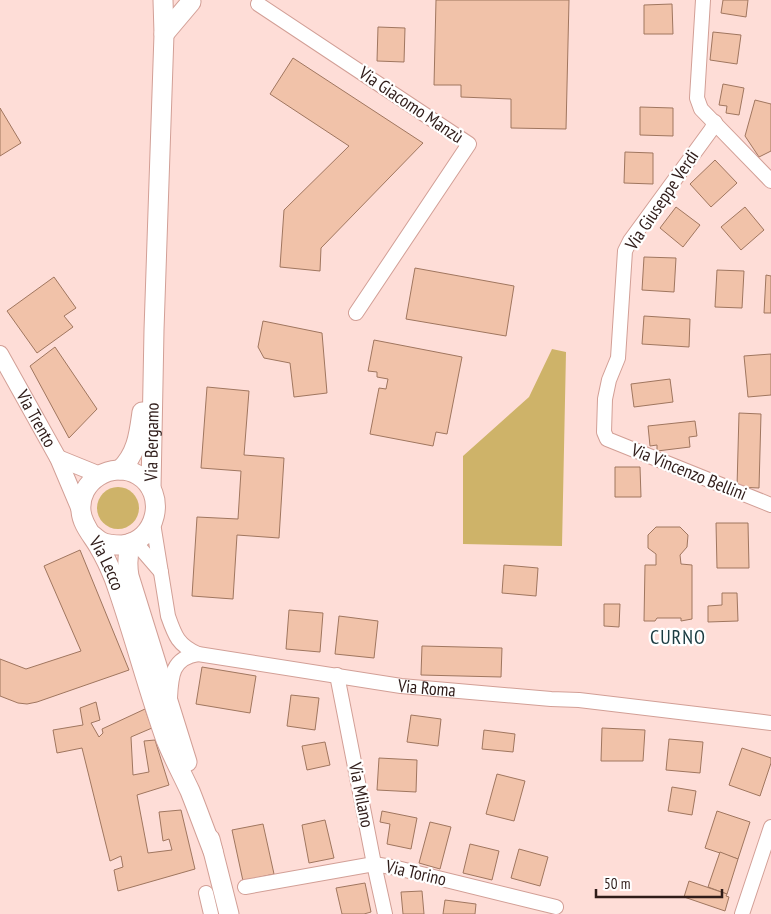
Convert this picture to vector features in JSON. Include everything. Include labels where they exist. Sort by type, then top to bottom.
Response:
[{"type":"main road","name":"Via Bergamo","points":[[151,488],[154,330],[164,34],[163,0]]},
{"type":"main road","points":[[169,0],[180,4],[193,1]]},
{"type":"main road","points":[[164,34],[193,1]]},
{"type":"main road","name":"Via Bergamo","points":[[120,470],[126,464],[138,441],[154,330]]},
{"type":"main road","name":"Via Bergamo","points":[[120,470],[138,475],[151,488]]},
{"type":"main road","points":[[80,510],[82,496],[89,484],[100,474],[120,470]]},
{"type":"main road","name":"Via Roma","points":[[151,488],[155,499],[156,511],[153,522]]},
{"type":"main road","name":"Via Trento","points":[[80,510],[84,524],[91,534]]},
{"type":"main road","points":[[133,543],[142,537],[153,522]]},
{"type":"main road","name":"Via Lecco","points":[[91,534],[101,541],[113,545],[133,543]]},
{"type":"main road","name":"Via Lecco","points":[[91,534],[100,548],[113,577],[167,741],[190,791],[213,851]]},
{"type":"main road","name":"Via Lecco","points":[[133,543],[128,552],[129,576],[170,704],[213,851],[229,914]]},
{"type":"street","points":[[703,0],[697,98],[701,109],[771,181]]},
{"type":"street","name":"Via Giacomo Manzù","points":[[255,1],[469,144],[356,313]]},
{"type":"street","name":"Via Giuseppe Verdi","points":[[607,439],[604,432],[605,399],[618,358],[625,251],[630,241],[715,122]]},
{"type":"street","name":"Via Trento","points":[[0,354],[58,458],[80,510]]},
{"type":"street","name":"Via Vincenzo Bellini","points":[[607,439],[771,505]]},
{"type":"street","name":"Via Trento","points":[[58,458],[100,474]]},
{"type":"street","name":"Via Roma","points":[[153,522],[168,616],[175,635],[182,644],[198,654],[401,686],[580,700],[771,723]]},
{"type":"street","points":[[133,543],[161,573]]},
{"type":"street","points":[[170,704],[171,682],[175,668],[185,657],[198,654]]},
{"type":"street","name":"Via Milano","points":[[337,675],[385,914]]},
{"type":"street","points":[[742,914],[771,827]]},
{"type":"street","name":"Via Torino","points":[[245,887],[374,864],[398,868],[556,907]]},
{"type":"street","points":[[206,893],[211,914]]},
{"type":"shaded area","points":[[552,349],[566,352],[562,546],[463,544],[463,456],[529,397]]},
{"type":"shaded area","points":[[118,487],[133,493],[139,508],[133,523],[118,529],[103,523],[97,508],[103,493]]},
{"type":"building","points":[[436,0],[569,0],[566,129],[511,128],[511,99],[461,97],[461,85],[434,85]]},
{"type":"building","points":[[723,0],[748,0],[746,17],[721,13]]},
{"type":"building","points":[[672,4],[673,34],[644,34],[644,5]]},
{"type":"building","points":[[378,27],[405,28],[404,62],[377,61]]},
{"type":"building","points":[[713,32],[741,35],[737,64],[710,60]]},
{"type":"building","points":[[293,58],[423,143],[321,248],[320,271],[280,267],[284,210],[349,146],[270,94]]},
{"type":"building","points":[[723,84],[744,88],[739,115],[726,113],[727,106],[719,105]]},
{"type":"building","points":[[755,100],[771,104],[771,151],[759,157],[745,136]]},
{"type":"building","points":[[640,107],[673,108],[673,136],[640,135]]},
{"type":"building","points":[[0,108],[21,143],[0,156]]},
{"type":"building","points":[[625,152],[653,153],[653,184],[624,183]]},
{"type":"building","points":[[715,160],[737,183],[711,207],[690,184]]},
{"type":"building","points":[[676,207],[700,225],[683,247],[660,228]]},
{"type":"building","points":[[745,207],[764,230],[741,250],[721,227]]},
{"type":"building","points":[[644,257],[676,258],[674,292],[642,290]]},
{"type":"building","points":[[415,268],[514,286],[506,336],[406,319]]},
{"type":"building","points":[[717,270],[744,271],[742,308],[715,307]]},
{"type":"building","points":[[766,275],[771,276],[771,313],[764,313]]},
{"type":"building","points":[[54,277],[76,308],[64,316],[73,327],[37,353],[7,311]]},
{"type":"building","points":[[644,316],[690,319],[689,347],[642,344]]},
{"type":"building","points":[[263,321],[322,333],[327,393],[294,397],[290,363],[264,358],[258,347]]},
{"type":"building","points":[[374,340],[462,357],[447,434],[436,432],[433,446],[370,434],[379,388],[386,389],[388,379],[377,377],[377,372],[368,371]]},
{"type":"building","points":[[55,347],[97,409],[69,438],[30,366]]},
{"type":"building","points":[[771,354],[771,395],[748,397],[744,356]]},
{"type":"building","points":[[670,379],[673,402],[634,407],[631,384]]},
{"type":"building","points":[[207,387],[249,391],[244,455],[284,458],[279,538],[237,535],[233,599],[192,596],[197,517],[238,519],[241,471],[201,468]]},
{"type":"building","points":[[739,413],[761,414],[759,488],[737,487]]},
{"type":"building","points":[[695,421],[697,436],[689,437],[690,447],[657,451],[657,445],[650,446],[648,426]]},
{"type":"building","points":[[615,467],[640,467],[641,497],[615,497]]},
{"type":"building","points":[[716,523],[748,523],[749,568],[717,568]]},
{"type":"building","points":[[656,527],[680,527],[688,535],[687,547],[680,555],[681,564],[692,565],[692,619],[681,621],[681,618],[657,618],[655,621],[644,621],[645,565],[656,565],[656,554],[648,548],[648,535]]},
{"type":"building","points":[[80,550],[129,670],[37,702],[18,703],[0,696],[0,659],[26,669],[81,651],[44,566]]},
{"type":"building","points":[[504,565],[538,568],[536,596],[502,593]]},
{"type":"building","points":[[722,593],[737,593],[738,621],[708,622],[708,606],[722,605]]},
{"type":"building","points":[[604,604],[620,604],[619,627],[604,626]]},
{"type":"building","points":[[289,610],[323,613],[320,652],[286,649]]},
{"type":"building","points":[[339,616],[378,621],[374,658],[335,654]]},
{"type":"building","points":[[422,646],[502,648],[501,677],[421,675]]},
{"type":"building","points":[[202,667],[256,676],[250,713],[196,704]]},
{"type":"building","points":[[291,695],[319,698],[315,730],[287,726]]},
{"type":"building","points":[[96,702],[100,720],[91,723],[99,737],[103,733],[102,729],[145,709],[152,728],[131,737],[133,775],[149,772],[144,741],[155,740],[169,785],[137,795],[148,853],[172,850],[169,839],[163,841],[159,812],[181,810],[195,869],[118,891],[114,870],[123,867],[121,856],[110,861],[82,748],[57,753],[53,730],[83,725],[80,708]]},
{"type":"building","points":[[411,715],[441,719],[438,746],[407,742]]},
{"type":"building","points":[[602,728],[645,730],[643,761],[601,761]]},
{"type":"building","points":[[484,730],[515,734],[513,752],[482,749]]},
{"type":"building","points":[[669,739],[703,742],[700,773],[666,770]]},
{"type":"building","points":[[325,742],[330,765],[307,770],[302,746]]},
{"type":"building","points":[[742,748],[771,758],[760,796],[729,785]]},
{"type":"building","points":[[379,758],[417,760],[416,792],[377,790]]},
{"type":"building","points":[[497,774],[525,781],[514,821],[486,814]]},
{"type":"building","points":[[672,787],[696,791],[692,815],[668,811]]},
{"type":"building","points":[[382,811],[417,818],[411,849],[387,844],[390,824],[380,822]]},
{"type":"building","points":[[717,811],[750,822],[738,859],[705,848]]},
{"type":"building","points":[[325,820],[334,858],[309,863],[302,825]]},
{"type":"building","points":[[430,822],[451,827],[440,869],[419,863]]},
{"type":"building","points":[[263,824],[274,874],[243,881],[232,830]]},
{"type":"building","points":[[470,844],[499,851],[492,880],[463,873]]},
{"type":"building","points":[[519,849],[548,857],[540,886],[511,878]]},
{"type":"building","points":[[720,852],[738,859],[727,894],[708,887]]},
{"type":"building","points":[[689,881],[727,894],[726,896],[729,897],[725,911],[684,897]]},
{"type":"building","points":[[365,883],[371,912],[364,914],[342,914],[336,888]]},
{"type":"building","points":[[422,891],[424,914],[403,914],[401,892]]},
{"type":"building","points":[[445,900],[476,904],[475,914],[443,914]]},
{"type":"district","name":"CURNO","points":[[678,637]]}]
